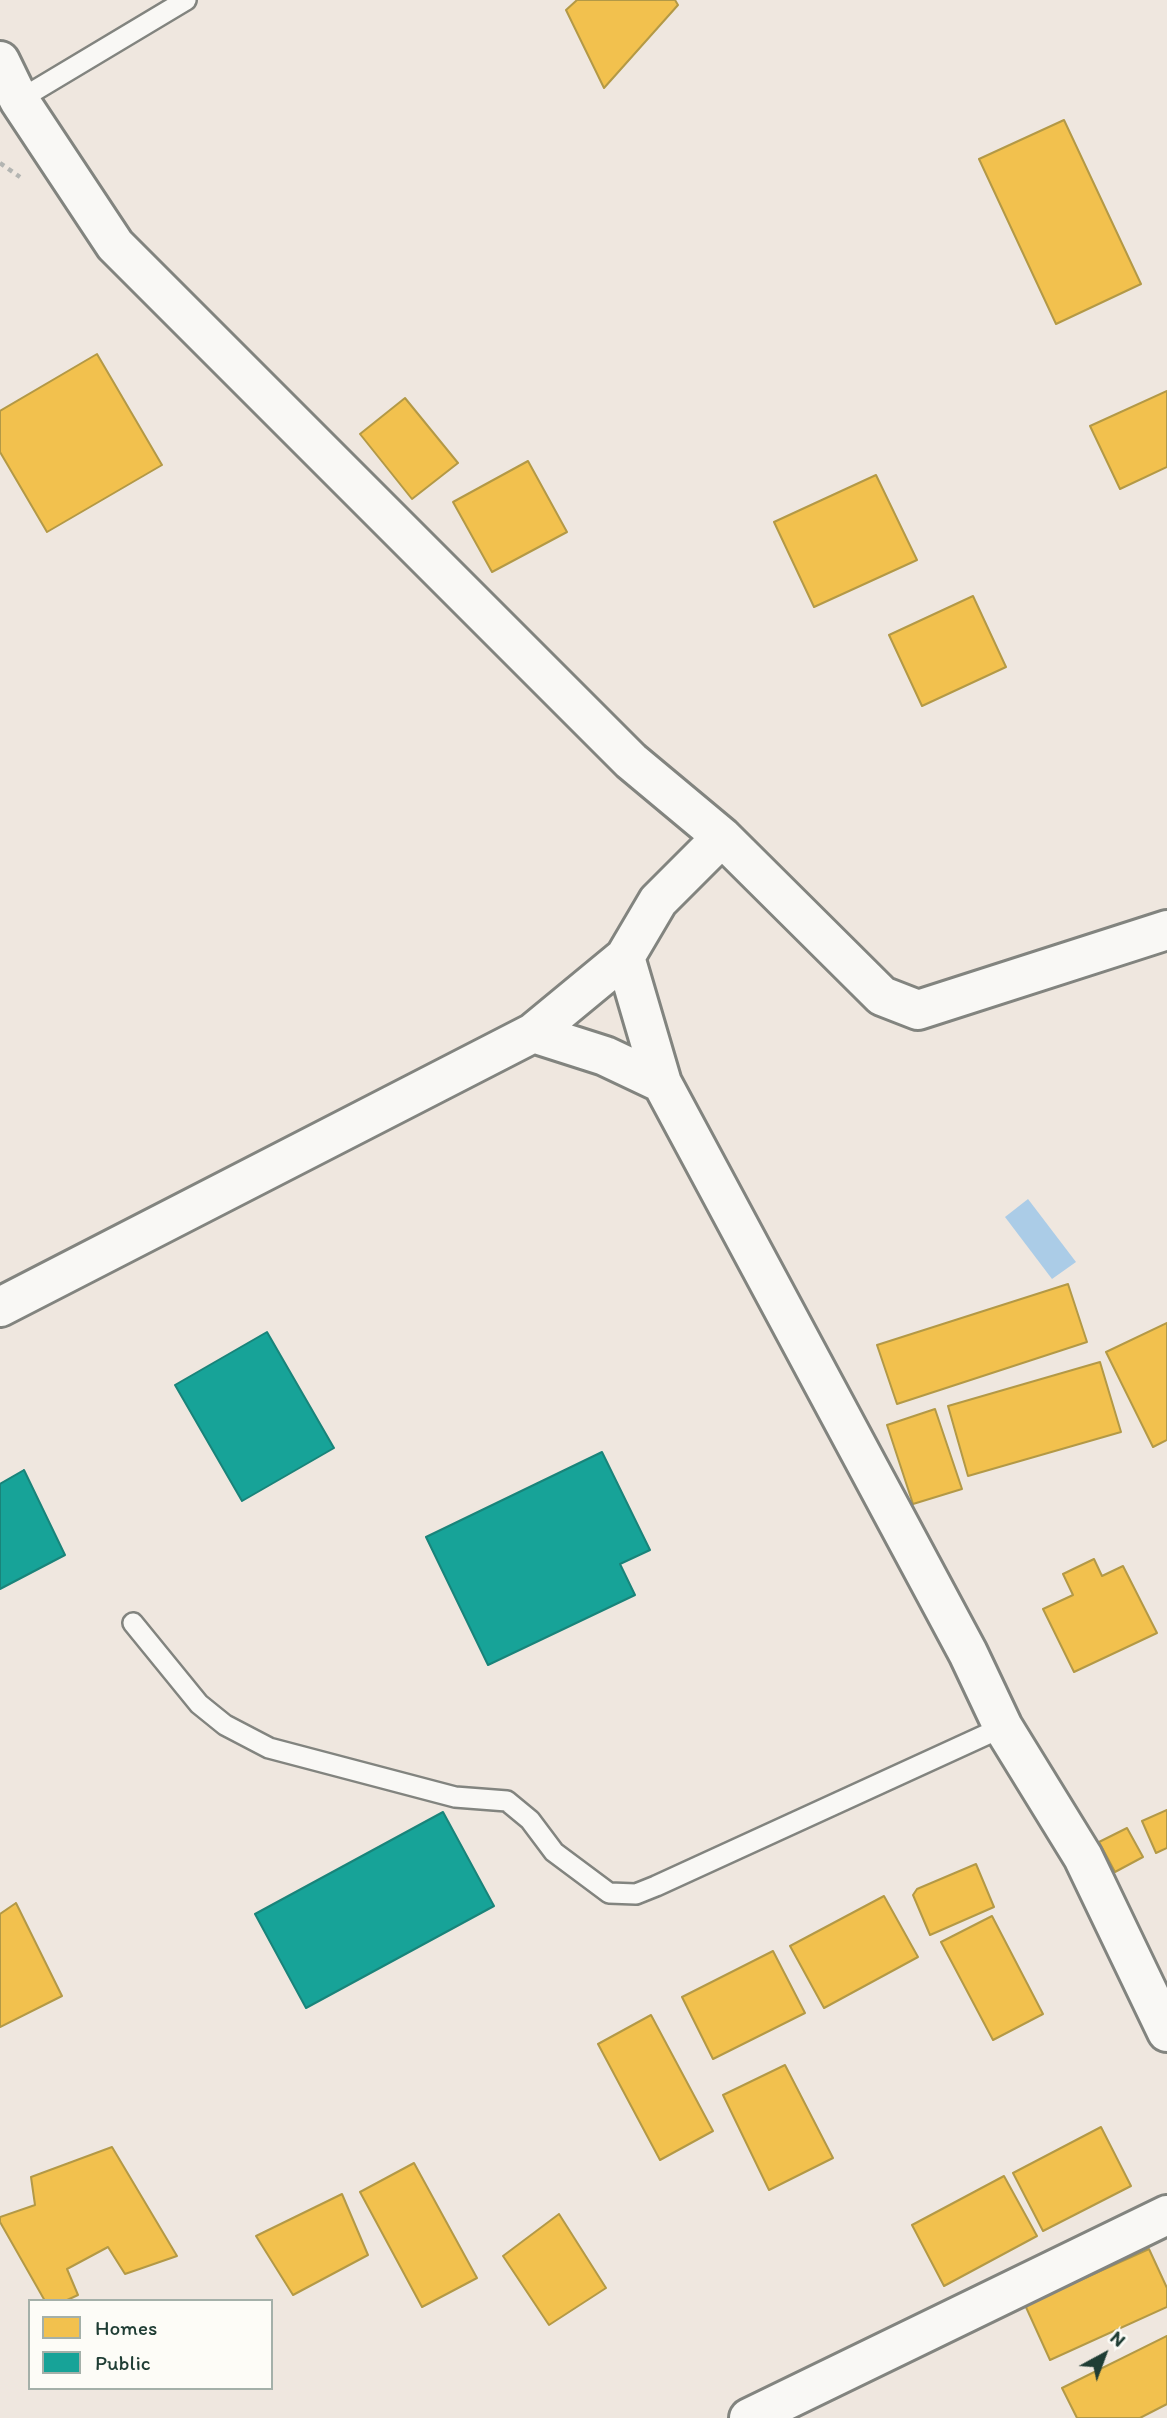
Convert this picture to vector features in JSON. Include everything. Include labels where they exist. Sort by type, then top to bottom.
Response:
[{"type":"street","points":[[0,61],[19,100],[115,245],[631,761],[722,837],[882,996],[918,1010],[1167,930]]},
{"type":"street","points":[[0,1307],[533,1033],[625,957],[658,901],[722,837]]},
{"type":"street","points":[[625,957],[662,1083],[968,1653],[1003,1727],[1083,1857],[1167,2032]]},
{"type":"street","points":[[533,1033],[605,1056],[662,1083]]},
{"type":"street","points":[[749,2418],[1167,2216]]},
{"type":"lane","points":[[19,100],[186,0]]},
{"type":"lane","points":[[134,1623],[199,1704],[225,1725],[269,1748],[455,1797],[507,1801],[530,1820],[554,1852],[609,1893],[636,1894],[656,1886],[1003,1727]]},
{"type":"water","points":[[1028,1199],[1076,1262],[1052,1279],[1005,1217]]},
{"type":"building: Homes","points":[[577,0],[675,0],[678,5],[604,88],[566,10]]},
{"type":"building: Homes","points":[[1064,120],[1141,284],[1056,324],[979,159]]},
{"type":"building: Homes","points":[[97,354],[162,465],[47,532],[0,452],[0,411]]},
{"type":"building: Homes","points":[[1167,391],[1167,467],[1120,489],[1090,426]]},
{"type":"building: Homes","points":[[405,398],[458,463],[412,499],[360,434]]},
{"type":"building: Homes","points":[[528,461],[567,532],[492,572],[453,502]]},
{"type":"building: Homes","points":[[876,475],[917,560],[814,607],[774,522]]},
{"type":"building: Homes","points":[[973,596],[1006,667],[922,706],[889,635]]},
{"type":"building: Homes","points":[[1068,1284],[1087,1342],[897,1404],[877,1345]]},
{"type":"building: Homes","points":[[1167,1323],[1167,1440],[1153,1447],[1106,1352]]},
{"type":"building: Homes","points":[[1100,1362],[1121,1432],[968,1476],[948,1406]]},
{"type":"building: Homes","points":[[935,1409],[962,1489],[913,1504],[887,1425]]},
{"type":"building: Homes","points":[[1094,1559],[1102,1576],[1123,1566],[1157,1633],[1074,1672],[1043,1609],[1073,1595],[1063,1574]]},
{"type":"building: Homes","points":[[1167,1810],[1167,1848],[1156,1853],[1142,1821]]},
{"type":"building: Homes","points":[[1127,1828],[1143,1857],[1115,1872],[1099,1842]]},
{"type":"building: Homes","points":[[976,1864],[994,1907],[930,1935],[913,1895],[917,1889]]},
{"type":"building: Homes","points":[[884,1896],[918,1957],[824,2008],[790,1946]]},
{"type":"building: Homes","points":[[16,1903],[62,1996],[0,2027],[0,1914]]},
{"type":"building: Homes","points":[[992,1916],[1043,2014],[993,2040],[941,1942]]},
{"type":"building: Homes","points":[[773,1951],[805,2013],[713,2059],[682,1997]]},
{"type":"building: Homes","points":[[651,2015],[713,2131],[660,2160],[598,2044]]},
{"type":"building: Homes","points":[[785,2065],[833,2158],[769,2190],[723,2095]]},
{"type":"building: Homes","points":[[1101,2127],[1131,2186],[1043,2231],[1013,2173]]},
{"type":"building: Homes","points":[[112,2147],[177,2256],[125,2274],[108,2247],[67,2269],[78,2295],[69,2299],[44,2299],[0,2222],[0,2217],[35,2205],[31,2177]]},
{"type":"building: Homes","points":[[414,2163],[477,2278],[422,2307],[360,2192]]},
{"type":"building: Homes","points":[[1004,2176],[1037,2236],[944,2286],[912,2225]]},
{"type":"building: Homes","points":[[342,2194],[368,2255],[293,2295],[256,2236]]},
{"type":"building: Homes","points":[[559,2214],[606,2288],[549,2325],[503,2256]]},
{"type":"building: Homes","points":[[1149,2249],[1167,2288],[1167,2307],[1050,2360],[1025,2305]]},
{"type":"building: Homes","points":[[1167,2336],[1167,2404],[1140,2418],[1077,2418],[1062,2388]]},
{"type":"building: Public","points":[[267,1332],[334,1448],[242,1501],[175,1385]]},
{"type":"building: Public","points":[[602,1452],[650,1550],[620,1564],[635,1595],[488,1665],[426,1537]]},
{"type":"building: Public","points":[[24,1470],[65,1555],[0,1589],[0,1484]]},
{"type":"building: Public","points":[[443,1812],[494,1906],[306,2008],[255,1914]]}]
